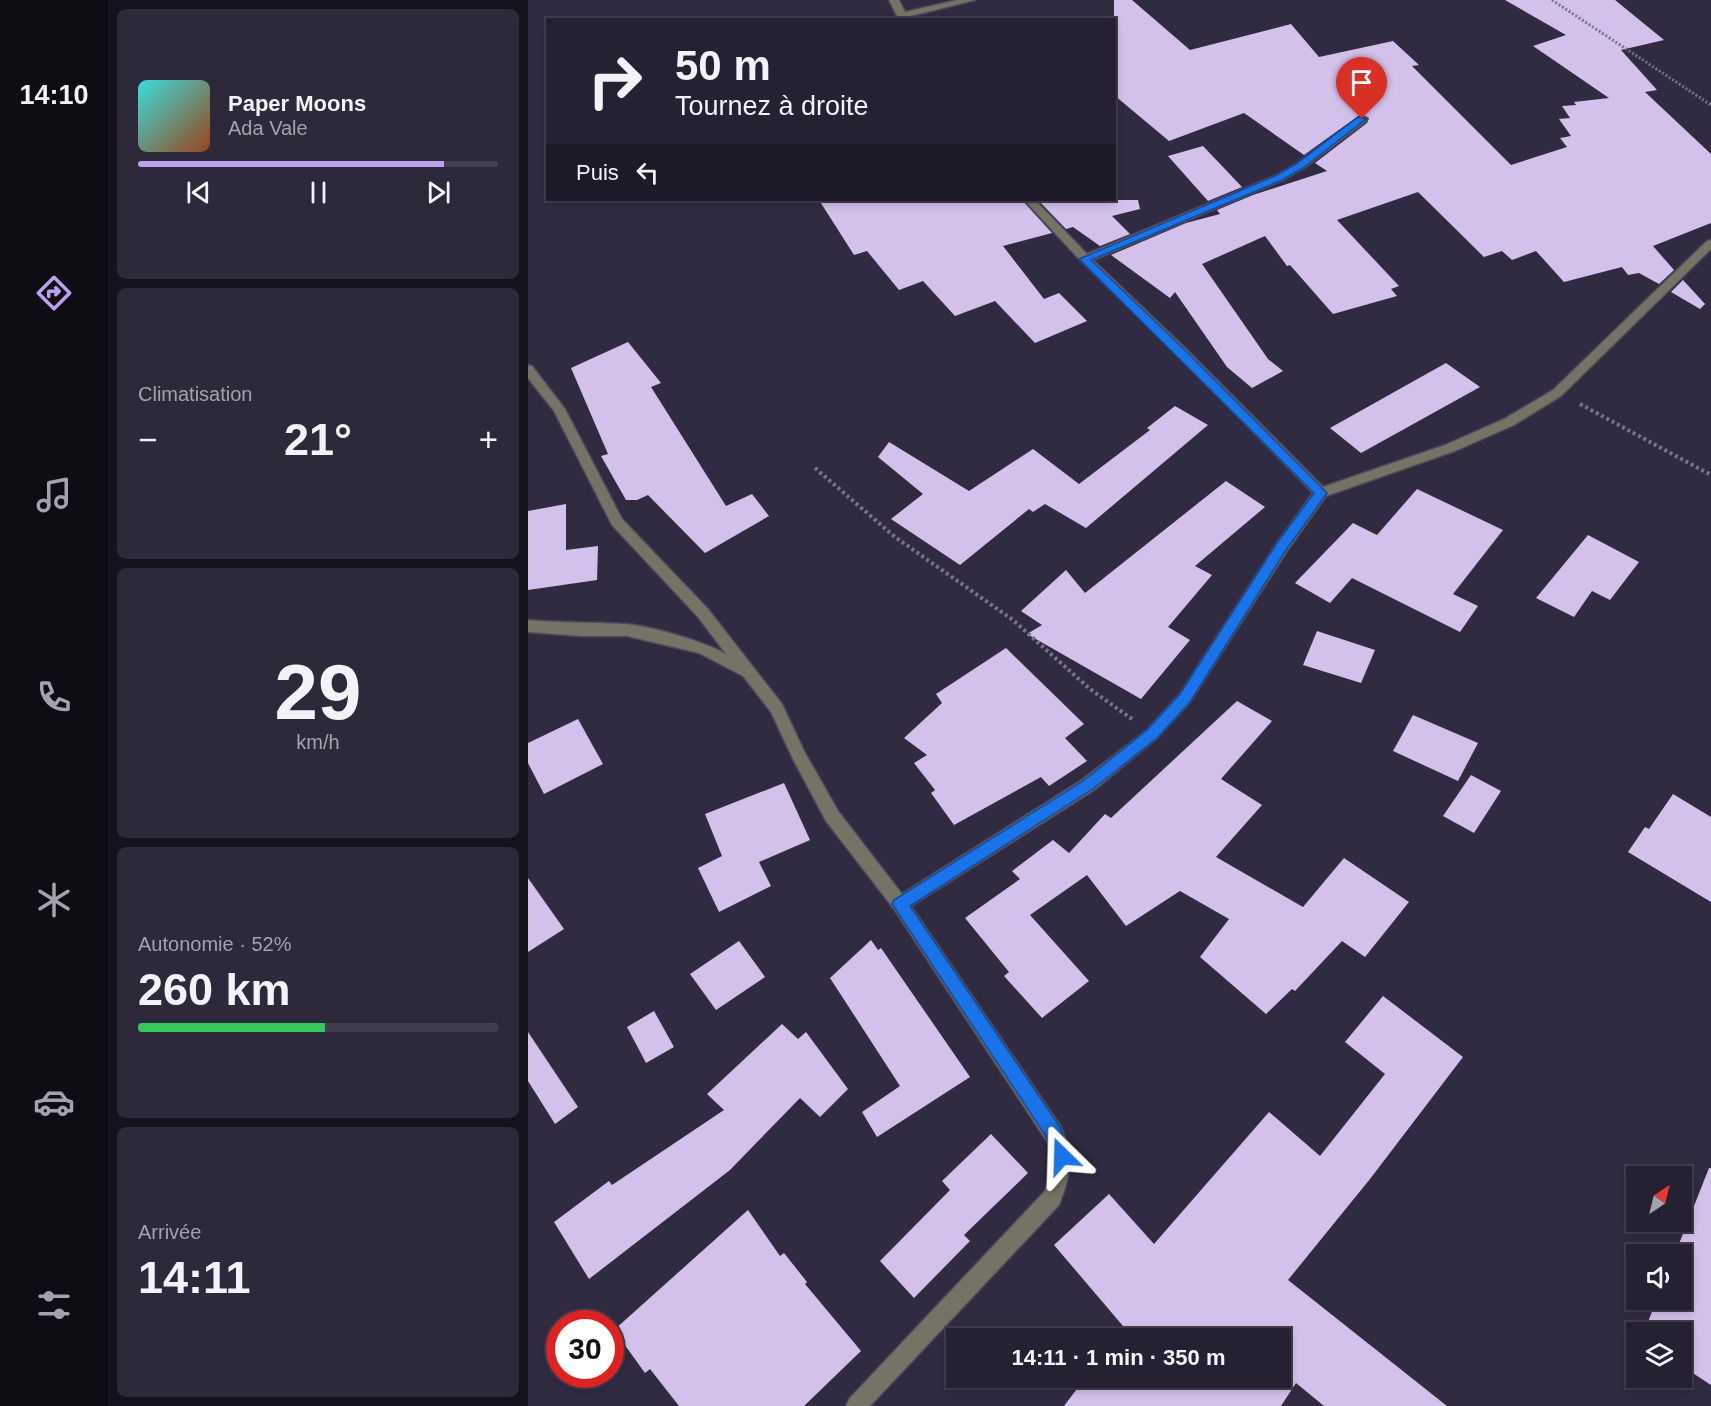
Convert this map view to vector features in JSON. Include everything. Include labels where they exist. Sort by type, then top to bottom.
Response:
[{"type":"street","points":[[894,0],[903,17],[970,0]]},
{"type":"street","points":[[1084,259],[1279,178],[1300,166],[1362,119]]},
{"type":"street","points":[[1030,201],[1084,259],[1182,353],[1321,493]]},
{"type":"street","points":[[900,904],[1088,785],[1152,734],[1185,698],[1282,547],[1321,493],[1450,448],[1509,422],[1557,393],[1711,243]]},
{"type":"street","points":[[528,369],[559,409],[617,522],[703,613],[777,708],[798,754],[832,816],[900,904],[1054,1133],[1062,1156],[1062,1175],[1052,1198],[856,1406]]},
{"type":"street","points":[[528,626],[581,630],[627,630],[703,648],[748,672]]},
{"type":"path","points":[[1552,0],[1711,105]]},
{"type":"path","points":[[1557,393],[1711,475]]},
{"type":"path","points":[[815,468],[895,537],[1013,620],[1090,689],[1152,734]]},
{"type":"building","points":[[1114,0],[1132,0],[1190,50],[1291,24],[1319,57],[1393,41],[1419,65],[1412,66],[1511,165],[1567,147],[1560,138],[1571,136],[1559,119],[1570,118],[1562,106],[1576,105],[1574,102],[1609,98],[1533,46],[1566,35],[1505,0],[1615,0],[1664,40],[1621,50],[1657,90],[1645,92],[1711,154],[1711,223],[1653,246],[1674,270],[1659,284],[1639,273],[1628,275],[1622,267],[1564,282],[1536,251],[1512,260],[1502,251],[1484,257],[1418,192],[1337,220],[1399,286],[1391,289],[1397,296],[1333,314],[1290,265],[1287,266],[1265,236],[1202,264],[1268,359],[1283,371],[1252,388],[1227,367],[1175,292],[1170,298],[1111,255],[1186,223],[1220,214],[1217,210],[1253,195],[1327,171],[1315,163],[1367,123],[1369,118],[1361,114],[1304,155],[1244,113],[1169,141],[1116,97],[1116,18],[1114,18]]},
{"type":"building","points":[[1203,146],[1242,187],[1208,201],[1168,156]]},
{"type":"building","points":[[1138,200],[1140,209],[1112,216],[1130,234],[1100,246],[1073,227],[1066,229],[1039,201]]},
{"type":"building","points":[[820,201],[1023,201],[1052,233],[1003,246],[1044,299],[1059,293],[1087,321],[1035,343],[995,301],[955,316],[923,281],[899,290],[867,251],[854,255]]},
{"type":"building","points":[[1683,280],[1705,304],[1700,309],[1671,292]]},
{"type":"building","points":[[628,342],[661,383],[651,387],[726,506],[752,494],[769,516],[705,553],[648,495],[637,500],[626,500],[601,456],[608,454],[571,368]]},
{"type":"building","points":[[1446,363],[1480,387],[1361,453],[1330,428]]},
{"type":"building","points":[[1175,406],[1208,425],[1086,528],[1045,504],[1033,512],[1029,509],[960,565],[891,519],[923,494],[878,457],[889,442],[969,491],[1033,449],[1079,484],[1150,430],[1147,428]]},
{"type":"building","points":[[1226,481],[1265,507],[1195,566],[1212,575],[1168,627],[1190,640],[1141,699],[1027,634],[1042,625],[1021,611],[1066,570],[1085,593]]},
{"type":"building","points":[[1417,489],[1503,530],[1453,594],[1478,606],[1460,632],[1352,578],[1330,603],[1295,583],[1353,523],[1377,535]]},
{"type":"building","points":[[566,504],[566,550],[598,546],[597,580],[528,590],[528,511]]},
{"type":"building","points":[[1588,535],[1639,562],[1610,600],[1592,591],[1574,617],[1536,598]]},
{"type":"building","points":[[1317,631],[1375,650],[1361,683],[1303,665]]},
{"type":"building","points":[[1006,648],[1084,724],[1065,738],[1087,761],[1049,786],[1041,777],[954,825],[931,793],[935,790],[914,763],[927,755],[904,738],[942,703],[936,694]]},
{"type":"building","points":[[1237,701],[1272,721],[1221,779],[1262,805],[1216,857],[1303,907],[1344,858],[1409,902],[1365,957],[1342,941],[1295,991],[1292,989],[1266,1014],[1200,957],[1229,919],[1180,891],[1126,926],[1087,875],[1030,915],[1089,981],[1042,1018],[1004,976],[1009,972],[965,918],[1020,879],[1012,871],[1053,840],[1069,853],[1105,814],[1111,818]]},
{"type":"building","points":[[1413,715],[1478,743],[1458,781],[1393,751]]},
{"type":"building","points":[[578,719],[603,764],[544,794],[528,763],[528,743]]},
{"type":"building","points":[[1471,775],[1501,791],[1474,833],[1443,816]]},
{"type":"building","points":[[784,783],[810,840],[759,862],[771,886],[719,912],[698,868],[722,856],[705,814]]},
{"type":"building","points":[[1673,794],[1711,817],[1711,902],[1628,852],[1645,827],[1649,829]]},
{"type":"building","points":[[528,878],[564,929],[528,952]]},
{"type":"building","points":[[871,940],[878,950],[881,948],[970,1077],[877,1137],[862,1112],[900,1086],[830,978]]},
{"type":"building","points":[[739,941],[765,977],[716,1010],[690,974]]},
{"type":"building","points":[[1383,996],[1463,1057],[1370,1179],[1288,1280],[1447,1406],[1324,1406],[1296,1383],[1281,1406],[1064,1406],[1078,1388],[1291,1388],[1291,1328],[1122,1328],[1123,1326],[1054,1245],[1109,1194],[1154,1244],[1269,1112],[1320,1156],[1385,1074],[1345,1042]]},
{"type":"building","points":[[654,1011],[674,1047],[646,1063],[627,1027]]},
{"type":"building","points":[[782,1024],[798,1039],[806,1032],[848,1089],[820,1117],[800,1098],[730,1170],[589,1279],[554,1222],[609,1181],[612,1185],[724,1110],[707,1094]]},
{"type":"building","points":[[528,1032],[578,1107],[555,1124],[528,1081]]},
{"type":"building","points":[[991,1134],[1028,1173],[964,1235],[970,1241],[914,1298],[880,1261],[950,1190],[942,1181]]},
{"type":"building","points":[[1709,1168],[1711,1168],[1711,1385],[1692,1373],[1692,1322],[1648,1322],[1653,1310],[1692,1310],[1692,1244],[1679,1244],[1684,1232],[1692,1232],[1692,1211]]},
{"type":"building","points":[[748,1210],[780,1256],[784,1253],[807,1282],[805,1284],[861,1351],[804,1406],[679,1406],[650,1369],[645,1373],[624,1344],[624,1321]]},
{"type":"route","points":[[1062,1156],[1054,1133],[900,904],[1088,785],[1152,734],[1185,698],[1282,547],[1321,493],[1182,353],[1084,259],[1279,178],[1300,166],[1362,119]]}]
